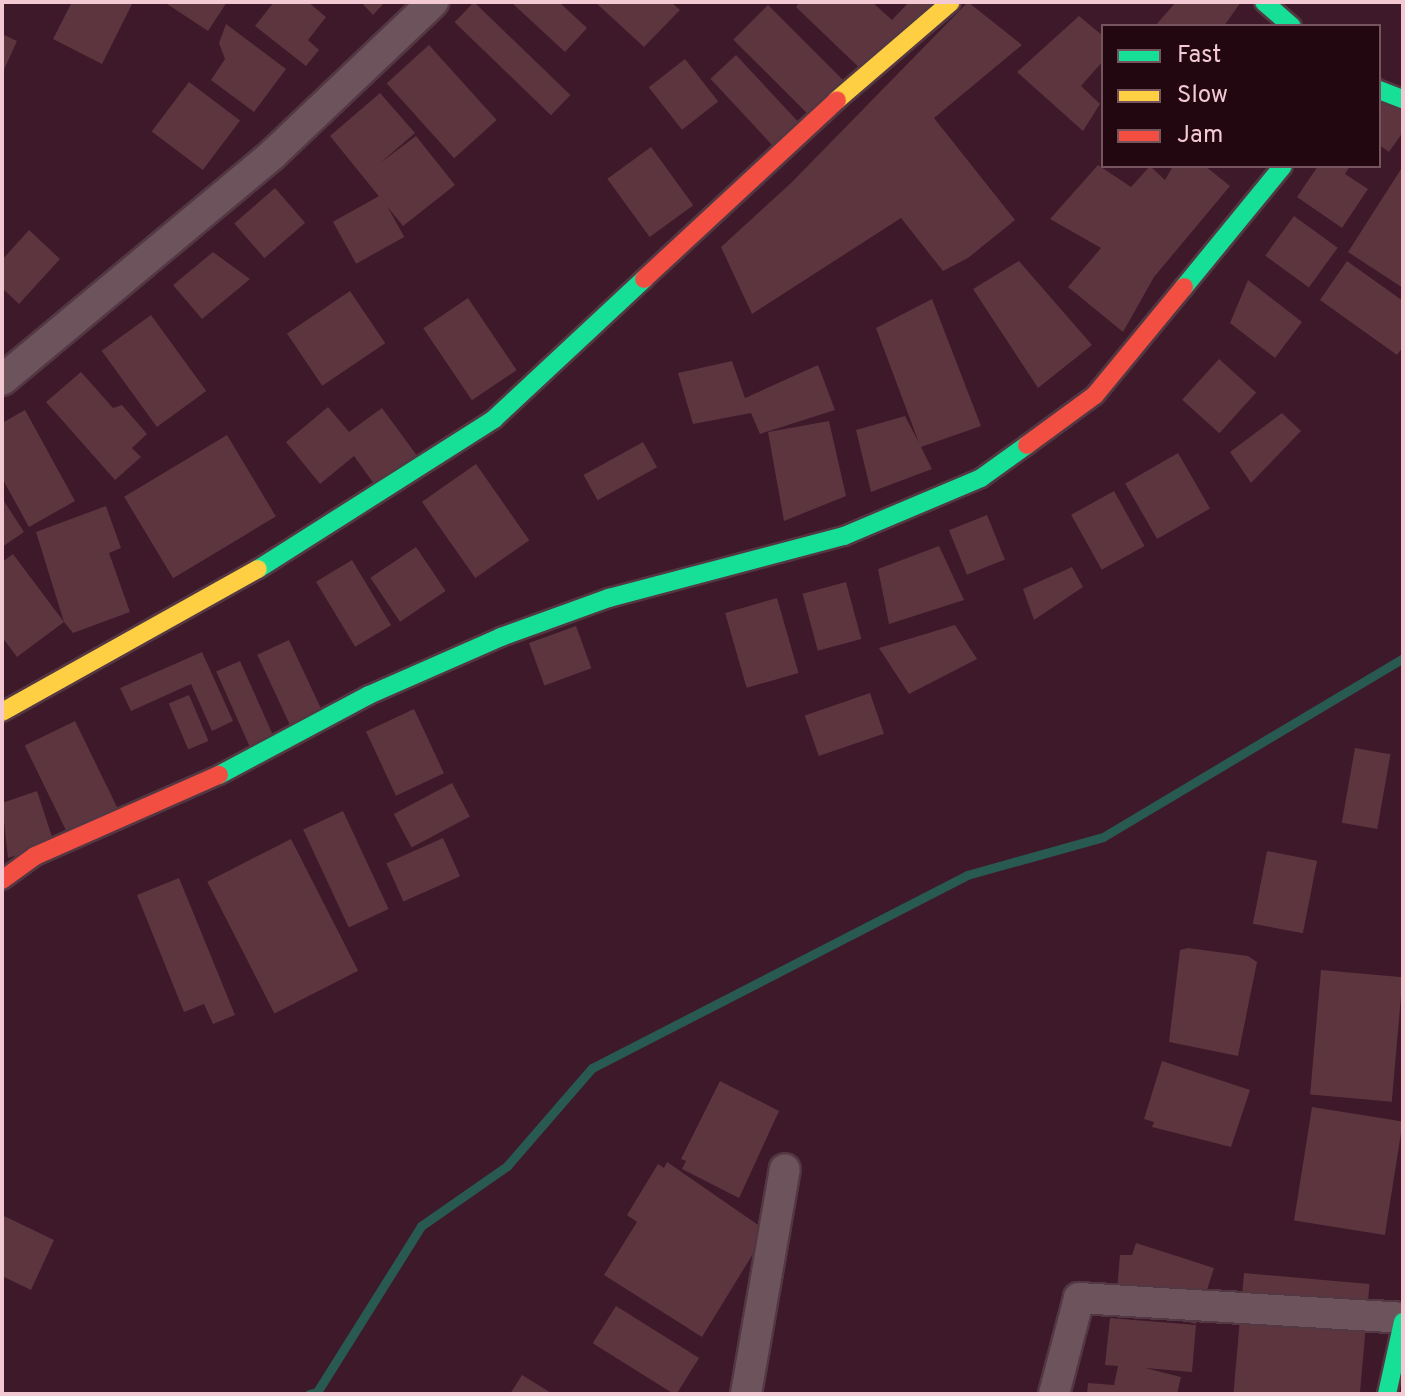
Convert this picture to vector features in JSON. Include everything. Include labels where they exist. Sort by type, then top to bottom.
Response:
[{"type":"street","points":[[2,380],[273,154],[433,2]]},
{"type":"street","points":[[2,712],[278,558],[494,419],[815,120],[951,2]]},
{"type":"street","points":[[1264,2],[1290,24]]},
{"type":"street","points":[[1381,91],[1403,99]]},
{"type":"street","points":[[2,880],[35,856],[206,782],[369,695],[501,637],[609,598],[844,536],[981,478],[1095,395],[1281,168]]},
{"type":"street","points":[[746,1394],[759,1342],[785,1169]]},
{"type":"street","points":[[1054,1394],[1079,1298],[1403,1320],[1387,1394]]},
{"type":"building","points":[[72,2],[133,2],[102,64],[53,39]]},
{"type":"building","points":[[164,2],[227,2],[208,31]]},
{"type":"building","points":[[274,2],[308,2],[326,17],[308,40],[319,50],[306,66],[255,26]]},
{"type":"building","points":[[361,2],[385,2],[373,15]]},
{"type":"building","points":[[474,2],[570,95],[551,115],[455,22]]},
{"type":"building","points":[[511,2],[559,2],[587,28],[565,52]]},
{"type":"building","points":[[595,2],[671,2],[680,10],[644,47]]},
{"type":"building","points":[[800,2],[872,2],[892,20],[909,2],[942,2],[870,78],[796,7]]},
{"type":"building","points":[[968,2],[1022,45],[934,118],[1015,220],[968,258],[943,271],[901,218],[752,314],[721,247],[791,183]]},
{"type":"building","points":[[1176,2],[1241,2],[1225,24],[1157,24]]},
{"type":"building","points":[[768,5],[851,88],[817,123],[733,40]]},
{"type":"building","points":[[1079,16],[1101,34],[1101,63],[1081,86],[1100,104],[1083,131],[1017,72]]},
{"type":"building","points":[[226,24],[286,69],[254,112],[211,80],[225,59],[219,43]]},
{"type":"building","points":[[2,34],[17,41],[2,74]]},
{"type":"building","points":[[429,45],[497,120],[454,158],[387,83]]},
{"type":"building","points":[[736,55],[802,126],[777,150],[710,79]]},
{"type":"building","points":[[685,59],[718,102],[682,130],[649,87]]},
{"type":"building","points":[[1381,77],[1403,92],[1403,132],[1389,152],[1381,146]]},
{"type":"building","points":[[189,82],[240,121],[203,170],[152,132]]},
{"type":"building","points":[[380,93],[415,133],[380,163],[416,136],[455,185],[403,226],[330,136]]},
{"type":"building","points":[[651,147],[693,205],[650,237],[607,179]]},
{"type":"building","points":[[1098,165],[1131,187],[1148,168],[1165,180],[1172,168],[1208,168],[1230,186],[1154,277],[1123,332],[1068,287],[1101,248],[1050,219]]},
{"type":"building","points":[[1403,166],[1403,288],[1348,252]]},
{"type":"building","points":[[1317,168],[1349,168],[1345,174],[1368,189],[1342,228],[1297,197]]},
{"type":"building","points":[[275,188],[305,223],[264,258],[234,223]]},
{"type":"building","points":[[381,195],[404,237],[356,264],[333,222]]},
{"type":"building","points":[[1294,216],[1338,248],[1309,287],[1265,256]]},
{"type":"building","points":[[29,230],[60,259],[19,304],[2,288],[2,260]]},
{"type":"building","points":[[213,252],[250,279],[202,319],[173,285]]},
{"type":"building","points":[[1019,261],[1092,345],[1038,388],[973,289]]},
{"type":"building","points":[[1347,261],[1403,301],[1403,347],[1397,355],[1320,300]]},
{"type":"building","points":[[1248,280],[1302,322],[1275,358],[1230,323]]},
{"type":"building","points":[[350,291],[385,343],[322,386],[287,333]]},
{"type":"building","points":[[468,298],[517,370],[472,400],[423,328]]},
{"type":"building","points":[[932,299],[981,426],[921,447],[932,469],[871,492],[856,430],[905,416],[919,443],[876,328]]},
{"type":"building","points":[[151,315],[206,391],[157,427],[102,351]]},
{"type":"building","points":[[1219,359],[1256,392],[1219,433],[1182,400]]},
{"type":"building","points":[[732,361],[745,398],[818,365],[835,410],[760,434],[751,413],[693,424],[678,373]]},
{"type":"building","points":[[81,372],[113,408],[122,405],[147,434],[132,448],[141,457],[115,480],[46,402]]},
{"type":"building","points":[[328,407],[349,432],[382,408],[418,457],[377,488],[354,456],[320,484],[286,442]]},
{"type":"building","points":[[25,410],[75,501],[29,527],[2,478],[2,423]]},
{"type":"building","points":[[1282,413],[1301,431],[1251,483],[1230,452]]},
{"type":"building","points":[[829,421],[846,496],[784,521],[768,432]]},
{"type":"building","points":[[227,435],[276,516],[173,578],[124,497]]},
{"type":"building","points":[[643,442],[657,467],[598,500],[584,475]]},
{"type":"building","points":[[1178,453],[1210,508],[1157,539],[1125,484]]},
{"type":"building","points":[[476,464],[529,540],[475,578],[422,502]]},
{"type":"building","points":[[1114,491],[1145,546],[1102,570],[1071,515]]},
{"type":"building","points":[[2,498],[24,532],[2,547]]},
{"type":"building","points":[[106,506],[121,548],[109,553],[130,612],[73,633],[64,622],[36,532]]},
{"type":"building","points":[[987,515],[1005,560],[967,575],[949,530]]},
{"type":"building","points":[[939,546],[964,600],[889,624],[878,569]]},
{"type":"building","points":[[416,547],[446,591],[400,622],[370,578]]},
{"type":"building","points":[[13,554],[64,622],[17,657],[2,637],[2,562]]},
{"type":"building","points":[[352,560],[391,625],[355,647],[316,582]]},
{"type":"building","points":[[1072,567],[1083,587],[1034,620],[1023,589]]},
{"type":"building","points":[[846,582],[861,639],[818,651],[803,594]]},
{"type":"building","points":[[777,598],[798,673],[747,688],[725,613]]},
{"type":"building","points":[[955,625],[977,659],[909,694],[879,648]]},
{"type":"building","points":[[576,626],[591,668],[544,685],[529,643]]},
{"type":"building","points":[[289,640],[323,713],[292,728],[257,655]]},
{"type":"building","points":[[202,652],[233,721],[212,731],[191,684],[131,711],[120,688]]},
{"type":"building","points":[[240,661],[278,746],[254,757],[216,672]]},
{"type":"building","points":[[870,693],[884,734],[819,756],[805,715]]},
{"type":"building","points":[[189,695],[209,741],[188,750],[169,704]]},
{"type":"building","points":[[414,709],[444,773],[396,796],[366,731]]},
{"type":"building","points":[[75,721],[121,814],[70,839],[25,746]]},
{"type":"building","points":[[1355,748],[1390,754],[1377,829],[1342,823]]},
{"type":"building","points":[[452,783],[470,817],[412,848],[394,814]]},
{"type":"building","points":[[37,791],[54,843],[8,858],[2,803]]},
{"type":"building","points":[[343,811],[389,909],[349,927],[303,830]]},
{"type":"building","points":[[443,838],[460,876],[403,902],[386,863]]},
{"type":"building","points":[[291,839],[358,971],[274,1014],[207,882]]},
{"type":"building","points":[[1267,851],[1317,861],[1303,933],[1253,924]]},
{"type":"building","points":[[179,878],[235,1015],[213,1024],[204,1004],[184,1012],[137,895]]},
{"type":"building","points":[[1188,948],[1248,956],[1257,962],[1238,1056],[1169,1042],[1180,950]]},
{"type":"building","points":[[1321,970],[1403,977],[1392,1102],[1310,1095]]},
{"type":"building","points":[[1162,1061],[1250,1090],[1231,1147],[1152,1127],[1154,1122],[1144,1119]]},
{"type":"building","points":[[720,1081],[779,1111],[739,1198],[682,1169],[686,1161],[681,1159]]},
{"type":"building","points":[[1312,1107],[1403,1121],[1385,1235],[1294,1221]]},
{"type":"building","points":[[667,1162],[767,1231],[702,1337],[604,1275],[637,1222],[627,1215],[658,1164],[664,1168]]},
{"type":"building","points":[[2,1215],[54,1240],[31,1290],[2,1276]]},
{"type":"building","points":[[1136,1243],[1214,1268],[1196,1324],[1116,1302],[1120,1255],[1132,1255]]},
{"type":"building","points":[[1244,1273],[1370,1284],[1360,1394],[1233,1394]]},
{"type":"building","points":[[616,1306],[699,1358],[674,1394],[593,1343]]},
{"type":"building","points":[[1110,1318],[1196,1325],[1192,1372],[1145,1368],[1181,1377],[1177,1394],[1087,1394],[1088,1383],[1114,1385],[1118,1366],[1105,1365]]},
{"type":"building","points":[[522,1375],[553,1394],[510,1394]]},
{"type":"waterway","points":[[309,1394],[317,1392],[421,1226],[507,1166],[592,1068],[967,875],[1103,837],[1403,658]]},
{"type":"traffic: fast","points":[[1264,2],[1290,24]]},
{"type":"traffic: fast","points":[[1381,91],[1403,99]]},
{"type":"traffic: fast","points":[[1184,287],[1281,168]]},
{"type":"traffic: fast","points":[[258,569],[494,419],[644,279]]},
{"type":"traffic: fast","points":[[219,775],[369,695],[501,637],[609,598],[844,536],[981,478],[1027,445]]},
{"type":"traffic: fast","points":[[1387,1394],[1403,1322]]},
{"type":"traffic: slow","points":[[837,100],[951,2]]},
{"type":"traffic: slow","points":[[2,712],[258,569]]},
{"type":"traffic: jam","points":[[644,279],[837,100]]},
{"type":"traffic: jam","points":[[1027,445],[1095,395],[1184,287]]},
{"type":"traffic: jam","points":[[2,880],[35,856],[219,775]]}]
